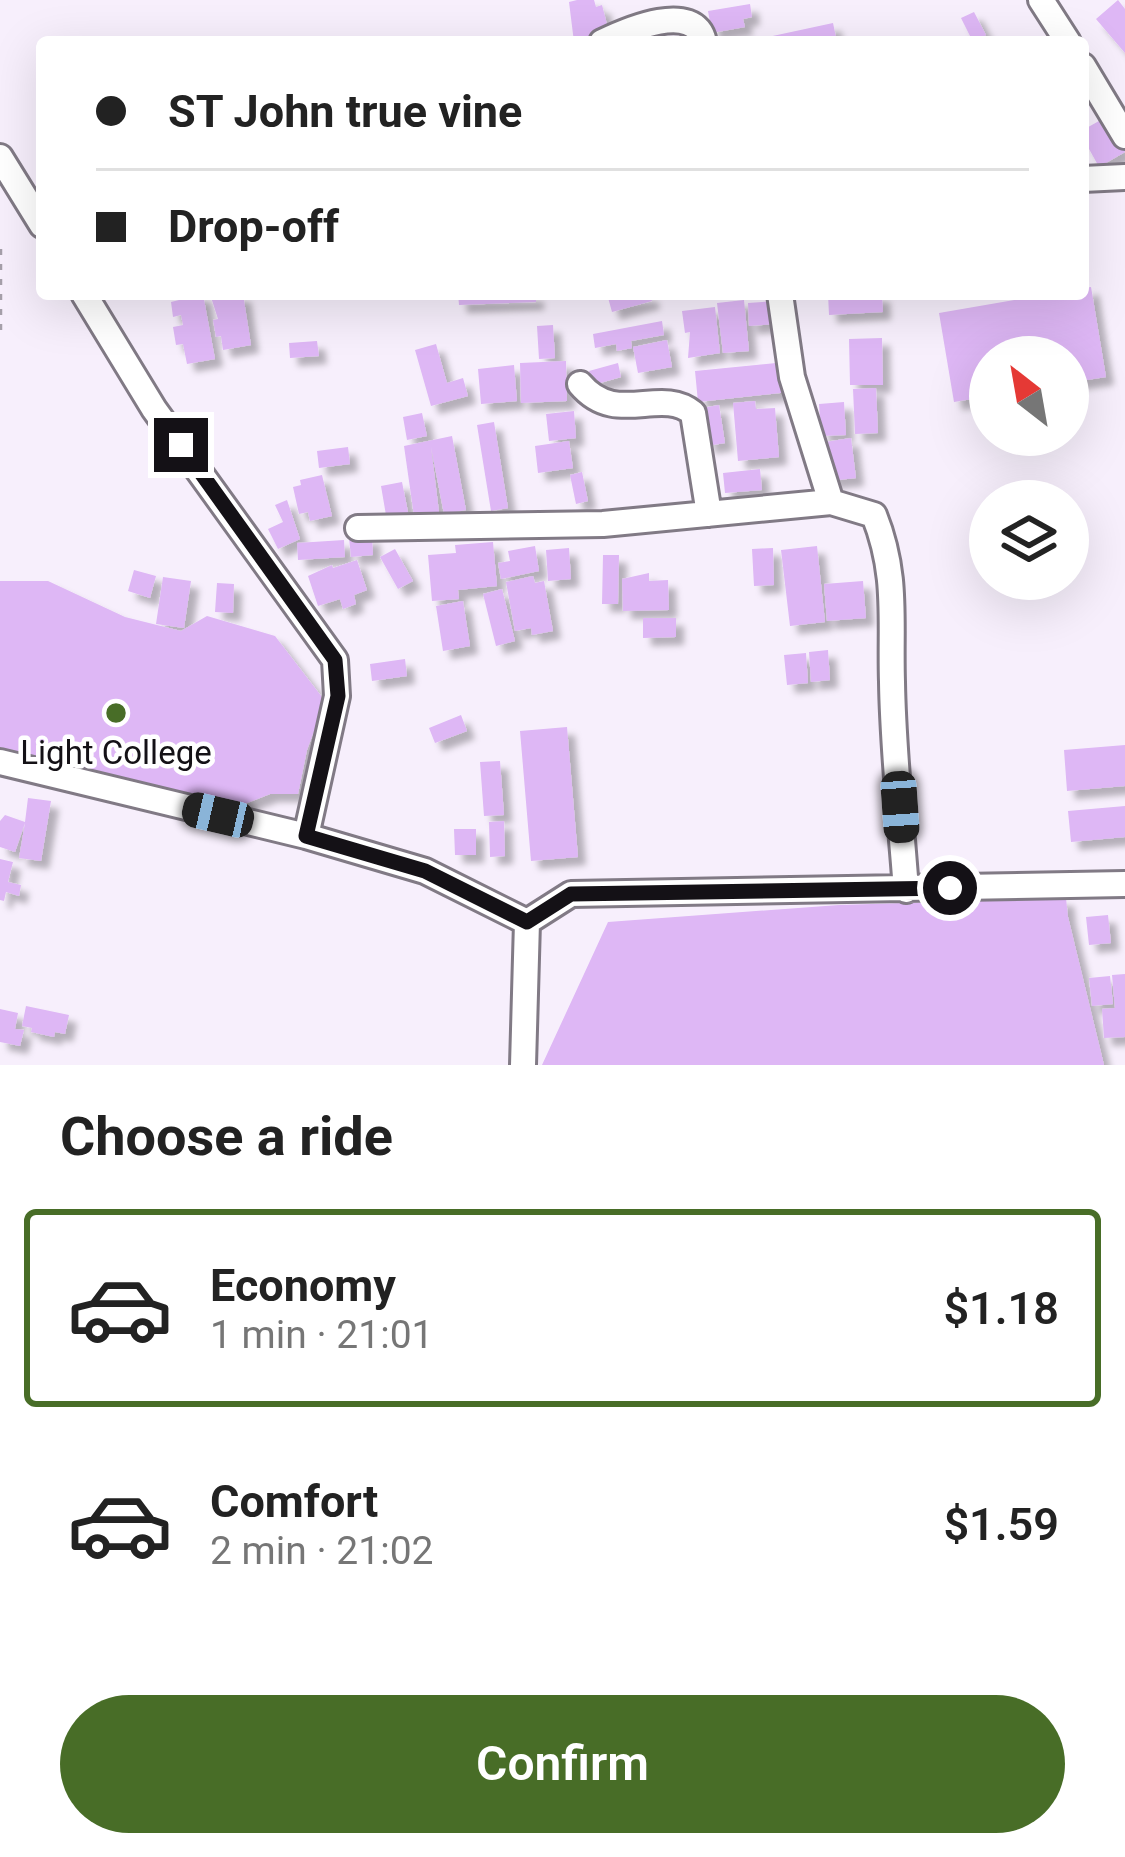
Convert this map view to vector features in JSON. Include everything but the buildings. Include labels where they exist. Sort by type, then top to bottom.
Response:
[{"type":"street","points":[[1053,5],[1066,36]]},
{"type":"street","points":[[621,36],[675,19],[691,23],[703,36]]},
{"type":"street","points":[[1089,76],[1125,136]]},
{"type":"street","points":[[0,157],[36,216]]},
{"type":"street","points":[[1089,179],[1125,177]]},
{"type":"street","points":[[88,300],[154,409],[335,660],[338,696],[306,836]]},
{"type":"street","points":[[781,300],[792,377],[831,502]]},
{"type":"street","points":[[580,384],[590,396],[620,407],[684,405],[693,412],[709,514]]},
{"type":"street","points":[[358,528],[603,524],[831,502],[874,515],[887,548],[893,584],[892,682],[905,890]]},
{"type":"street","points":[[0,762],[306,836],[425,871],[527,922]]},
{"type":"street","points":[[527,922],[571,894],[1125,884]]},
{"type":"street","points":[[523,1065],[527,922]]},
{"type":"path","points":[[0,249],[0,330]]},
{"type":"place","name":"Light College","points":[[116,713]]},
{"type":"route","points":[[181,445],[335,660],[338,696],[306,836],[425,871],[527,922],[571,894],[950,888]]}]
